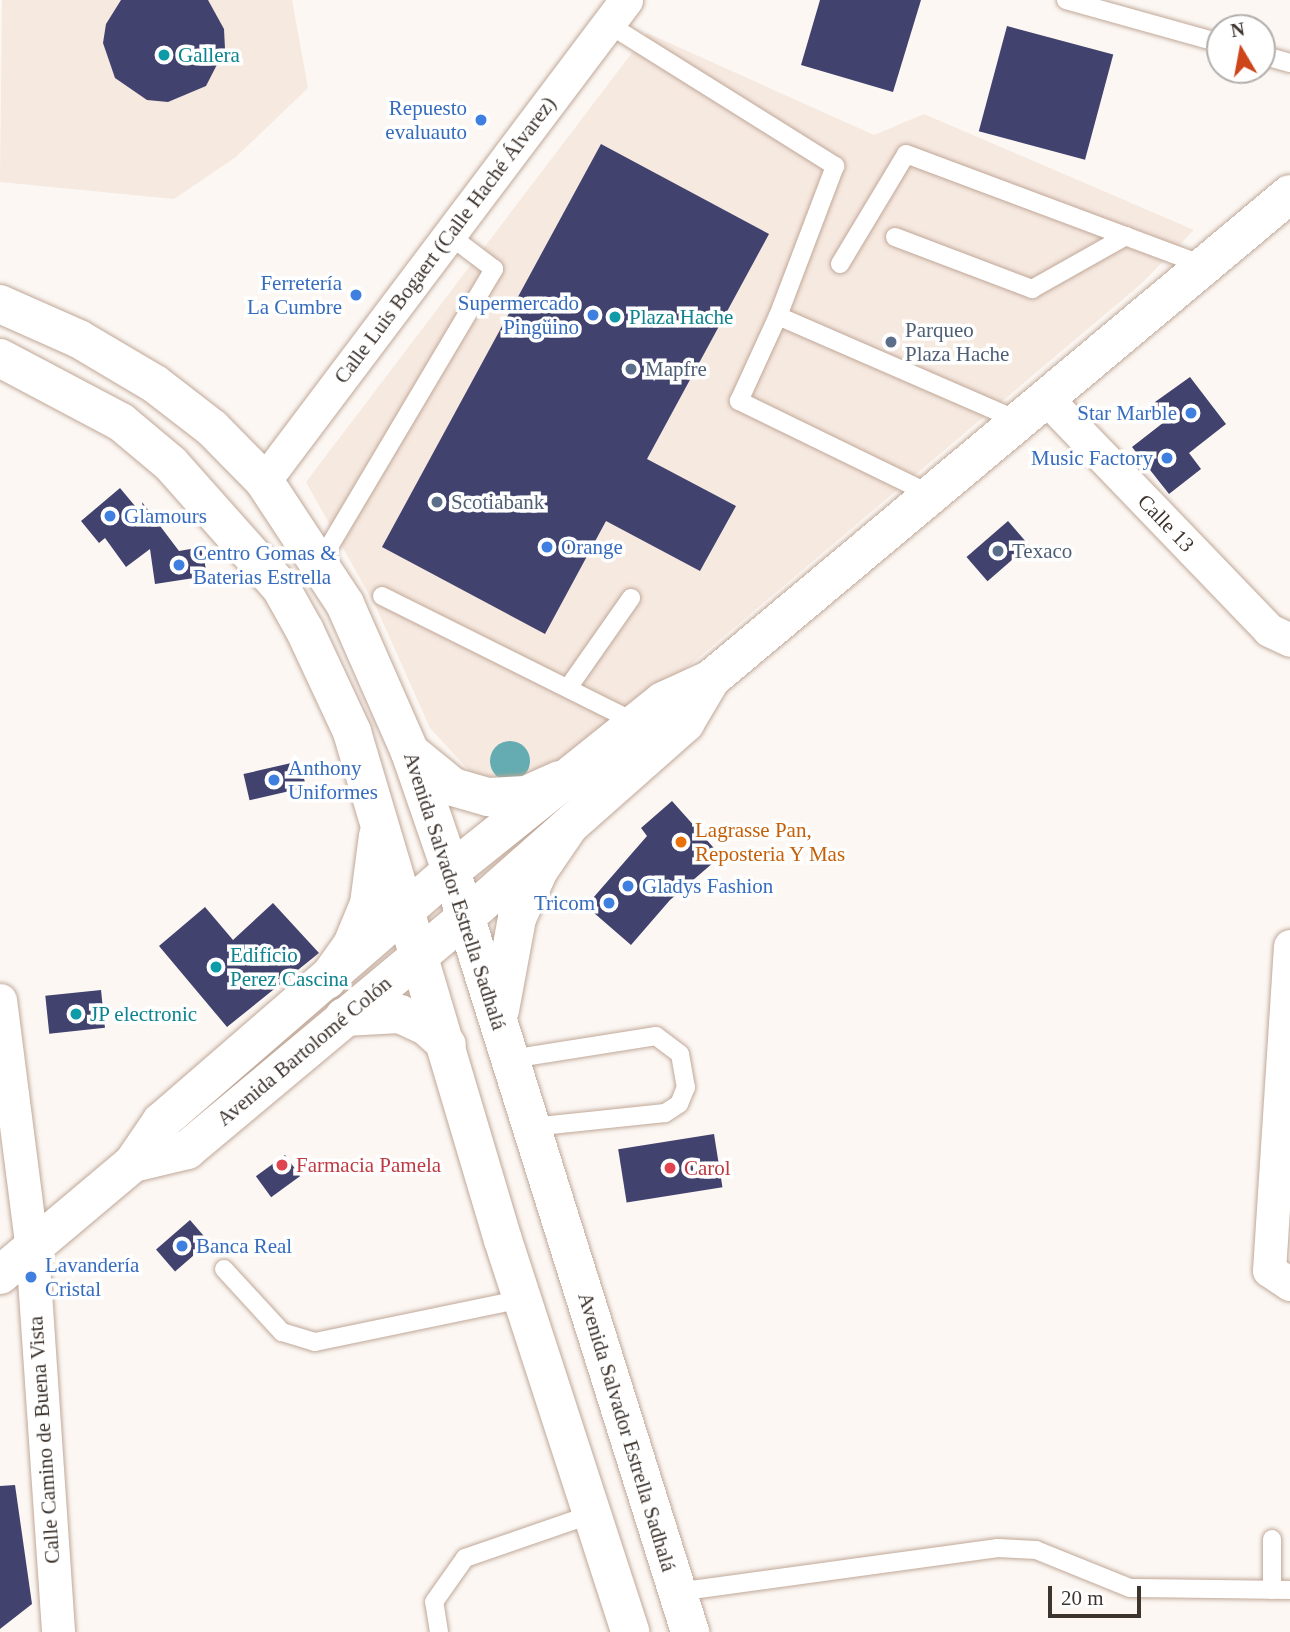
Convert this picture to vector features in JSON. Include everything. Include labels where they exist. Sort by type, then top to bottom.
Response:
[{"type":"main road","points":[[410,752],[453,787],[489,797],[526,795],[560,780],[663,701],[711,679],[1290,194]]},
{"type":"main road","name":"Avenida Salvador Estrella Sadhalá","points":[[0,304],[79,339],[155,384],[212,428],[264,481],[320,562],[345,604],[410,752],[451,871],[690,1632]]},
{"type":"main road","points":[[0,358],[121,422],[221,515],[281,588],[305,631],[352,732],[421,953],[523,1299],[630,1632]]},
{"type":"main road","points":[[499,1023],[503,970],[517,918],[539,870],[569,826],[685,723],[711,679]]},
{"type":"main road","name":"Avenida Bartolomé Colón","points":[[0,1275],[132,1164],[161,1122],[560,780]]},
{"type":"main road","points":[[327,980],[352,945],[369,904],[378,839],[372,796]]},
{"type":"main road","name":"Avenida Bartolomé Colón","points":[[132,1164],[187,1150],[466,917],[569,826]]},
{"type":"main road","points":[[344,1017],[400,1014],[426,1026],[447,1045]]},
{"type":"street","name":"Calle Luis Bogaert (Calle Haché Álvarez)","points":[[264,481],[617,12]]},
{"type":"street","name":"Calle 13","points":[[1033,410],[1283,627]]},
{"type":"street","points":[[1280,1277],[1290,946]]},
{"type":"street","name":"Calle Camino de Buena Vista","points":[[0,1000],[32,1249],[58,1632]]},
{"type":"lane","points":[[1066,0],[1206,39]]},
{"type":"lane","points":[[617,12],[835,166],[778,316],[738,401],[932,495]]},
{"type":"lane","points":[[840,264],[906,154],[1205,266]]},
{"type":"lane","points":[[320,562],[494,269],[449,235]]},
{"type":"lane","points":[[895,237],[1032,289],[1126,236]]},
{"type":"lane","points":[[778,316],[1033,410]]},
{"type":"lane","points":[[382,596],[635,722]]},
{"type":"lane","points":[[568,688],[631,598]]},
{"type":"lane","points":[[511,1059],[656,1036],[680,1054],[686,1087],[679,1104],[665,1114],[532,1126]]},
{"type":"lane","points":[[224,1269],[282,1332],[315,1342],[523,1299]]},
{"type":"lane","points":[[439,1632],[434,1602],[465,1558],[592,1514]]},
{"type":"lane","points":[[677,1592],[998,1548],[1036,1550],[1130,1588],[1281,1590],[1272,1539]]},
{"type":"shaded area","points":[[2,0],[292,0],[308,88],[236,157],[174,199],[0,182]]},
{"type":"shaded area","name":"Parqueo Plaza Hache","points":[[647,33],[874,135],[924,114],[1194,230],[1141,284],[587,752],[534,790],[484,787],[430,728],[376,607],[306,482]]},
{"type":"water","points":[[510,741],[524,747],[530,761],[524,775],[510,781],[496,775],[490,761],[496,747]]},
{"type":"building","name":"Gallera","points":[[121,0],[208,0],[224,29],[225,49],[206,86],[168,102],[147,100],[115,78],[103,43],[106,24]]},
{"type":"building","points":[[820,0],[921,0],[893,92],[801,65]]},
{"type":"building","points":[[1007,26],[1113,54],[1085,160],[979,131]]},
{"type":"building","name":"Plaza Hache","points":[[601,144],[769,234],[647,459],[736,506],[700,571],[606,521],[545,634],[382,547]]},
{"type":"building","points":[[1190,377],[1226,424],[1189,453],[1201,469],[1169,494],[1132,447],[1168,419],[1155,402]]},
{"type":"building","points":[[120,488],[145,518],[142,502],[179,551],[202,547],[207,576],[155,584],[150,549],[126,567],[105,538],[99,543],[81,521]]},
{"type":"building","name":"Texaco","points":[[1008,521],[1029,545],[987,581],[966,557]]},
{"type":"building","name":"Anthony Uniformes","points":[[300,761],[306,787],[250,800],[243,774]]},
{"type":"building","points":[[672,801],[721,856],[670,900],[631,945],[586,906],[647,836],[641,828]]},
{"type":"building","name":"Edificio Perez Cascina","points":[[273,903],[319,953],[227,1027],[159,946],[205,907],[233,940]]},
{"type":"building","name":"JP electronic","points":[[101,990],[105,1028],[49,1034],[45,996]]},
{"type":"building","name":"Carol","points":[[714,1134],[722,1187],[627,1203],[618,1149]]},
{"type":"building","name":"Farmacia Pamela","points":[[285,1155],[300,1176],[271,1197],[256,1176]]},
{"type":"building","name":"Banca Real","points":[[190,1220],[209,1242],[175,1271],[156,1250]]},
{"type":"building","points":[[15,1485],[32,1604],[0,1629],[0,1486]]},
{"type":"place","name":"Gallera","points":[[164,55]]},
{"type":"place","name":"Repuesto evaluauto","points":[[481,120]]},
{"type":"place","name":"Ferretería La Cumbre","points":[[356,295]]},
{"type":"place","name":"Supermercado Pingüino","points":[[593,315]]},
{"type":"place","name":"Plaza Hache","points":[[615,317]]},
{"type":"place","name":"Parqueo Plaza Hache","points":[[891,342]]},
{"type":"place","name":"Mapfre","points":[[631,369]]},
{"type":"place","name":"Star Marble","points":[[1191,413]]},
{"type":"place","name":"Music Factory","points":[[1167,458]]},
{"type":"place","name":"Scotiabank","points":[[437,502]]},
{"type":"place","name":"Glamours","points":[[110,516]]},
{"type":"place","name":"Orange","points":[[547,547]]},
{"type":"place","name":"Texaco","points":[[998,551]]},
{"type":"place","name":"Centro Gomas & Baterias Estrella","points":[[179,565]]},
{"type":"place","name":"Anthony Uniformes","points":[[274,780]]},
{"type":"place","name":"Lagrasse Pan, Reposteria Y Mas","points":[[681,842]]},
{"type":"place","name":"Gladys Fashion","points":[[628,886]]},
{"type":"place","name":"Tricom","points":[[609,903]]},
{"type":"place","name":"Edificio Perez Cascina","points":[[216,967]]},
{"type":"place","name":"JP electronic","points":[[76,1014]]},
{"type":"place","name":"Farmacia Pamela","points":[[282,1165]]},
{"type":"place","name":"Carol","points":[[670,1168]]},
{"type":"place","name":"Banca Real","points":[[182,1246]]},
{"type":"place","name":"Lavandería Cristal","points":[[31,1277]]}]
